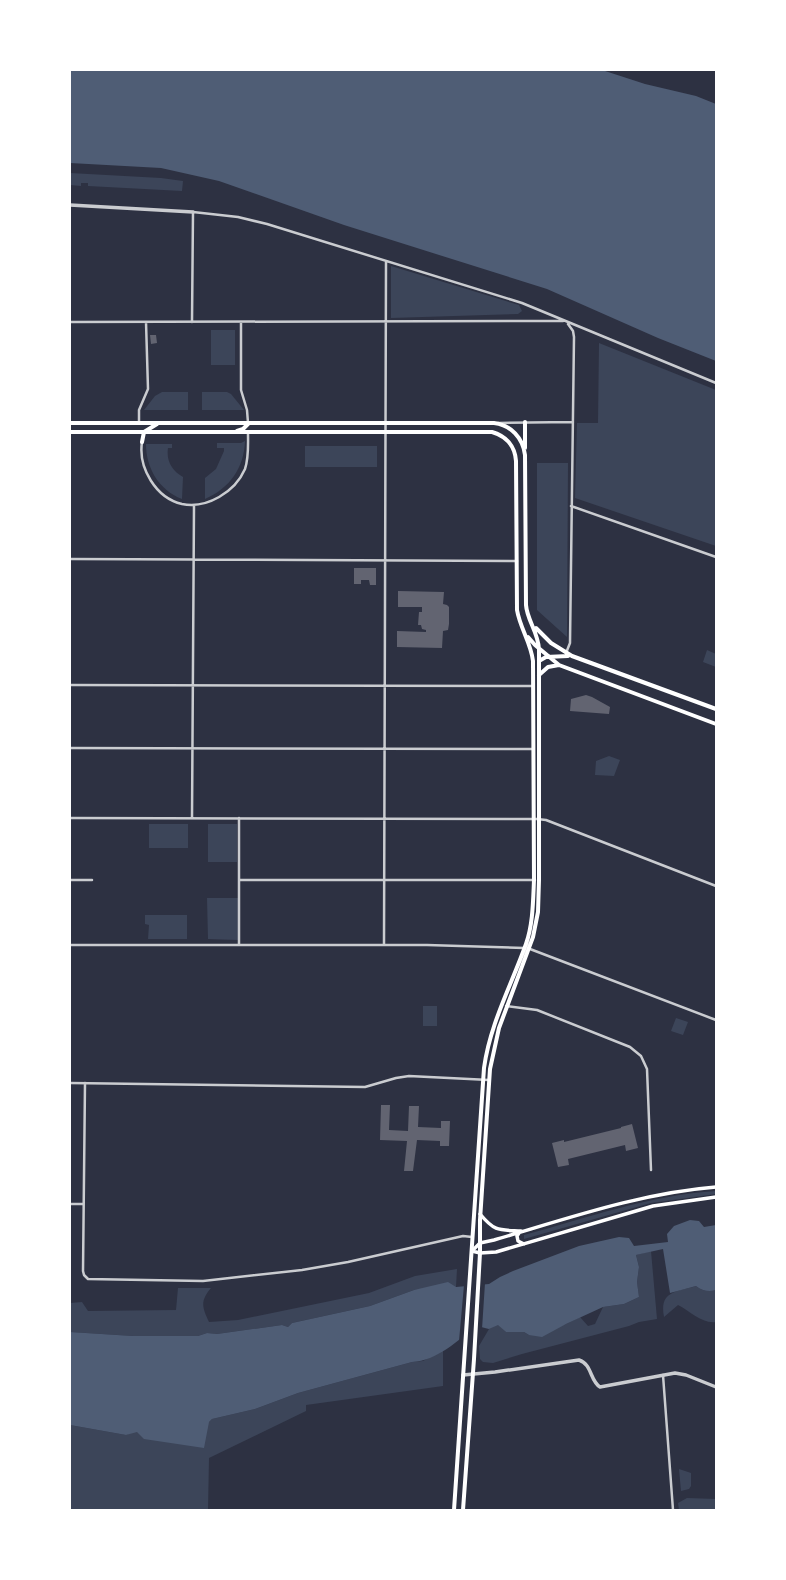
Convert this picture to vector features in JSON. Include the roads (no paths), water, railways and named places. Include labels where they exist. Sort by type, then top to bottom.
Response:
[{"type":"main road","points":[[463,1510],[474,1359],[480,1253],[480,1214],[489,1080],[495,1042],[506,1006],[530,949],[537,918],[540,880],[539,649],[537,636],[528,616],[526,605],[525,422]]},
{"type":"main road","points":[[142,442],[144,432],[157,423]]},
{"type":"main road","points":[[70,424],[494,423],[504,426],[514,432],[521,441],[525,455]]},
{"type":"main road","points":[[235,432],[243,429],[248,424]]},
{"type":"main road","points":[[70,432],[492,432],[503,436],[508,440],[515,454],[515,561],[517,610],[521,627],[532,653],[533,676],[534,880],[532,917],[524,948],[500,1006],[489,1040],[483,1080],[454,1510]]},
{"type":"main road","points":[[532,623],[544,637],[572,656],[716,709]]},
{"type":"main road","points":[[521,627],[528,638],[559,665],[716,724]]},
{"type":"main road","points":[[533,676],[535,669],[542,658],[560,655],[572,656]]},
{"type":"main road","points":[[538,675],[548,667],[559,665]]},
{"type":"main road","points":[[472,1251],[480,1243],[580,1214],[652,1196],[698,1188],[716,1187]]},
{"type":"main road","points":[[472,1251],[480,1253],[496,1252],[653,1206],[716,1197]]},
{"type":"main road","points":[[480,1214],[489,1225],[497,1229],[522,1232]]},
{"type":"main road","points":[[522,1232],[517,1236],[518,1241],[525,1244]]},
{"type":"main road","points":[[472,1237],[480,1243]]},
{"type":"street","points":[[70,205],[193,212],[238,217],[267,224],[522,303],[716,383]]},
{"type":"street","points":[[192,322],[193,212]]},
{"type":"street","points":[[384,945],[386,262]]},
{"type":"street","points":[[70,322],[565,321],[571,327],[574,335],[570,643],[566,653]]},
{"type":"street","points":[[139,424],[139,410],[148,389],[146,322]]},
{"type":"street","points":[[240,322],[241,390],[247,410],[248,424]]},
{"type":"street","points":[[494,423],[573,422]]},
{"type":"street","points":[[142,442],[143,462],[149,477],[154,484],[163,494],[172,500],[183,504],[194,505],[219,497],[236,483],[242,474],[248,459],[248,432]]},
{"type":"street","points":[[192,818],[194,505]]},
{"type":"street","points":[[571,506],[716,557]]},
{"type":"street","points":[[70,559],[515,561]]},
{"type":"street","points":[[70,685],[533,686]]},
{"type":"street","points":[[70,748],[385,748],[534,750]]},
{"type":"street","points":[[70,818],[534,818],[546,820],[716,886]]},
{"type":"street","points":[[239,818],[239,945]]},
{"type":"street","points":[[70,880],[92,880]]},
{"type":"street","points":[[239,880],[540,880]]},
{"type":"street","points":[[70,945],[384,945],[524,948]]},
{"type":"street","points":[[530,949],[716,1020]]},
{"type":"street","points":[[500,1006],[537,1010],[630,1047],[640,1054],[645,1063],[648,1082],[651,1170]]},
{"type":"street","points":[[70,1083],[365,1087],[396,1078],[410,1076],[489,1080]]},
{"type":"street","points":[[85,1083],[83,1273],[86,1278],[92,1280],[204,1281],[348,1262],[463,1236],[472,1237]]},
{"type":"street","points":[[70,1204],[84,1204]]},
{"type":"street","points":[[463,1375],[579,1360],[586,1364],[596,1384],[600,1387],[675,1373],[684,1374],[716,1387]]},
{"type":"street","points":[[663,1375],[674,1510]]}]
